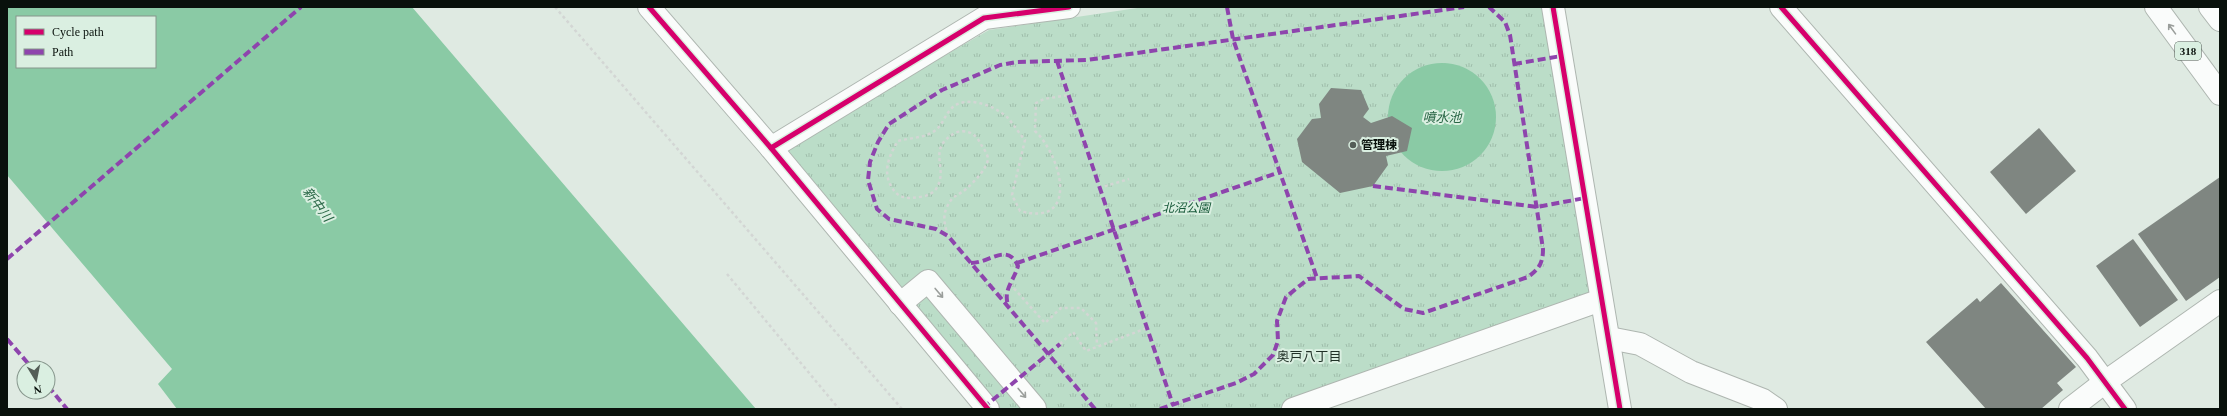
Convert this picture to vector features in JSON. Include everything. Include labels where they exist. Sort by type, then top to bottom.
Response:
[{"type":"street","points":[[648,7],[771,148],[988,409]]},
{"type":"street","points":[[771,148],[981,12],[1069,7]]},
{"type":"street","points":[[1553,7],[1620,409]]},
{"type":"street","points":[[1781,7],[2086,358],[2125,409]]},
{"type":"street","name":"318","points":[[2156,7],[2220,94]]},
{"type":"street","points":[[2210,7],[2220,20]]},
{"type":"street","points":[[900,304],[928,281],[1035,408],[1033,409]]},
{"type":"street","points":[[1293,409],[1601,300]]},
{"type":"street","points":[[2070,409],[2105,382],[2220,301]]},
{"type":"street","points":[[1609,338],[1640,344],[1691,372],[1763,400],[1776,409]]},
{"type":"path","points":[[555,7],[902,409]]},
{"type":"path","points":[[948,236],[944,220],[946,208],[954,195],[965,190],[984,168],[988,159],[986,152],[976,136],[964,131],[958,131],[946,138],[940,146],[938,157],[939,179],[935,190],[927,196],[903,198],[898,196],[888,179],[890,153],[898,141],[930,134],[938,128],[950,109],[963,102],[986,105],[1000,111],[1008,118],[1025,140],[1012,195],[1020,211],[1030,214],[1039,213],[1054,208],[1060,199],[1061,186],[1054,159],[1042,138],[1035,131],[1036,103],[1044,99],[1068,95]]},
{"type":"path","points":[[1099,188],[1129,179]]},
{"type":"path","points":[[727,274],[840,409]]},
{"type":"path","points":[[1010,284],[1045,323],[1061,308],[1081,308],[1096,323],[1097,346]]},
{"type":"path","points":[[1060,344],[1073,332],[1086,351],[1147,328]]},
{"type":"green space","name":"北沼公園","points":[[1144,7],[1542,7],[1593,297],[1278,409],[996,409],[780,150],[989,30]]},
{"type":"water","name":"新中川","points":[[7,7],[412,7],[756,409],[177,409],[158,384],[172,369],[7,175]]},
{"type":"water","name":"噴水池","points":[[1442,63],[1463,67],[1480,79],[1492,96],[1496,117],[1492,138],[1480,155],[1463,167],[1442,171],[1421,167],[1404,155],[1392,138],[1388,117],[1392,96],[1404,79],[1421,67]]},
{"type":"building","name":"管理棟","points":[[1331,88],[1361,90],[1369,109],[1363,117],[1371,123],[1392,116],[1412,128],[1407,151],[1386,156],[1388,165],[1373,186],[1340,193],[1302,162],[1297,139],[1312,119],[1321,118],[1319,104]]},
{"type":"building","points":[[2039,128],[2076,171],[2026,214],[1990,172]]},
{"type":"building","points":[[2220,177],[2220,277],[2186,301],[2138,234]]},
{"type":"building","points":[[2133,239],[2178,300],[2140,327],[2096,266]]},
{"type":"building","points":[[2001,283],[2076,367],[2057,383],[2063,390],[2041,409],[1986,409],[1926,342],[1977,298],[1980,302]]},
{"type":"marked path","points":[[7,259],[301,7]]},
{"type":"marked path","points":[[1227,7],[1233,39],[1317,278]]},
{"type":"marked path","points":[[1095,409],[948,236],[936,229],[889,219],[877,209],[868,180],[870,162],[878,142],[889,124],[942,90],[1000,65],[1017,62],[1087,60],[1464,7]]},
{"type":"marked path","points":[[1160,409],[1236,383],[1254,374],[1273,355],[1278,341],[1277,321],[1286,297],[1308,279],[1359,276],[1404,309],[1423,313],[1528,277],[1538,268],[1541,262],[1543,249],[1510,35],[1505,22],[1489,7]]},
{"type":"marked path","points":[[1514,64],[1561,56]]},
{"type":"marked path","points":[[1057,61],[1173,405]]},
{"type":"marked path","points":[[1017,263],[1280,172]]},
{"type":"marked path","points":[[1373,186],[1537,207],[1585,198]]},
{"type":"marked path","points":[[971,263],[1003,255],[1009,255],[1014,259],[1018,266],[1008,290],[1008,305]]},
{"type":"marked path","points":[[7,339],[25,360]]},
{"type":"marked path","points":[[983,408],[1060,344]]},
{"type":"marked path","points":[[56,396],[67,409]]},
{"type":"cycle path","points":[[649,7],[771,148],[988,409]]},
{"type":"cycle path","points":[[771,148],[984,18],[1069,7]]},
{"type":"cycle path","points":[[1553,7],[1620,409]]},
{"type":"cycle path","points":[[1781,7],[2087,358],[2125,409]]},
{"type":"place","name":"管理棟","points":[[1353,145]]},
{"type":"district","name":"奥戸八丁目","points":[[1309,356]]}]
